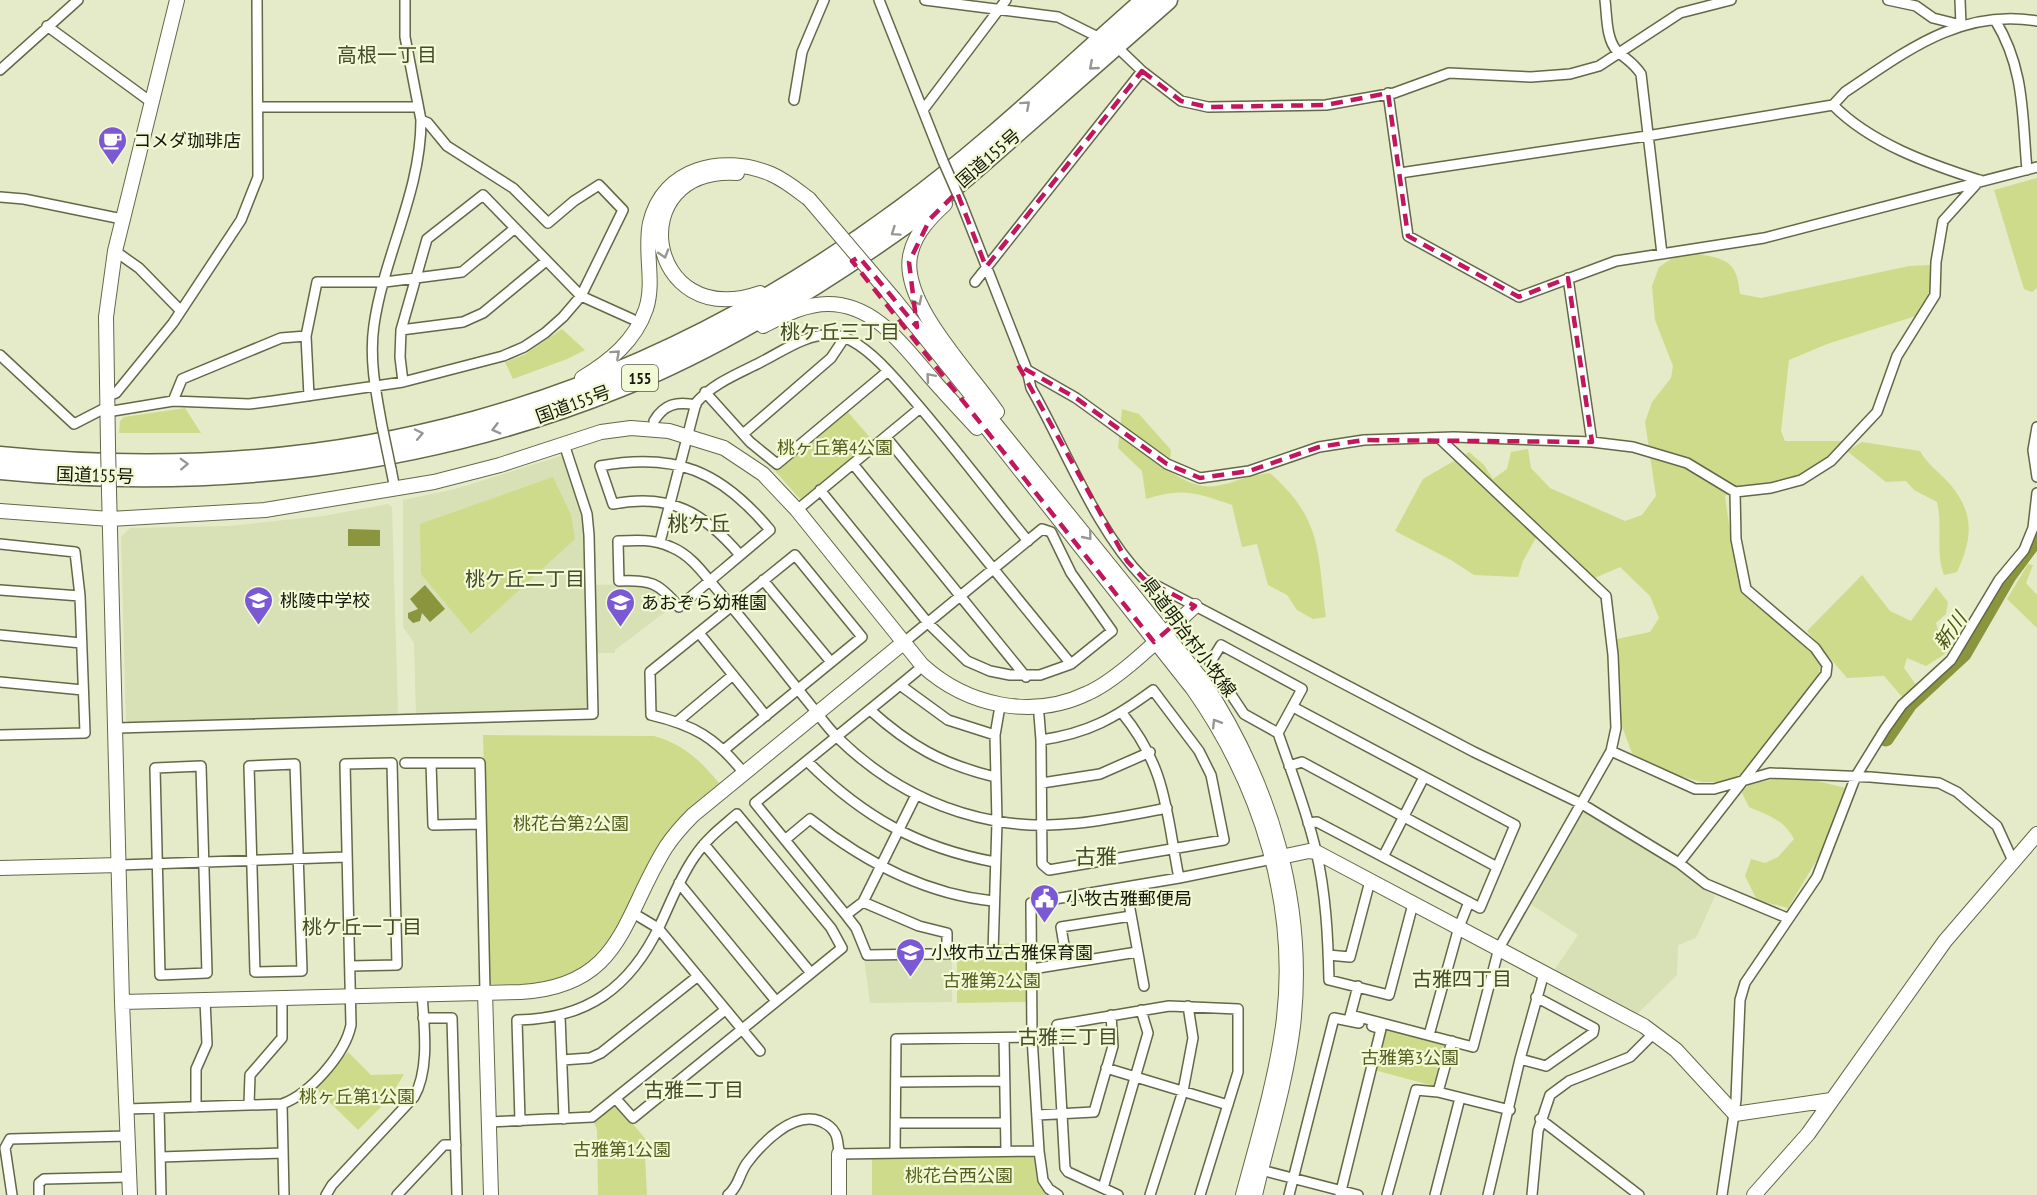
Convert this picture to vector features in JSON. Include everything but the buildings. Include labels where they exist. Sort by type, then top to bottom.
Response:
[{"type":"highway","name":"国道155号","points":[[0,470],[95,477],[184,478],[264,472],[346,462],[444,444],[528,420],[620,387],[710,345],[812,288],[910,222],[1028,123],[1109,42],[1144,0]]},
{"type":"highway","name":"国道155号","points":[[0,456],[93,464],[182,464],[261,459],[346,449],[448,428],[526,407],[622,372],[714,328],[811,272],[945,176],[1109,42],[1168,0]]},
{"type":"street","points":[[0,70],[78,0]]},
{"type":"street","points":[[130,1195],[122,1002],[106,317],[122,219],[177,0]]},
{"type":"street","points":[[0,355],[74,424],[107,405],[180,310],[241,220],[258,177],[257,0]]},
{"type":"street","points":[[396,489],[374,386],[374,324],[416,177],[421,120],[405,37],[405,0]]},
{"type":"street","points":[[794,100],[802,52],[824,0]]},
{"type":"street","points":[[879,0],[1027,370],[1031,388],[1110,536],[1127,561],[1144,579],[1474,753],[1582,804],[1679,862],[1706,884],[1726,895],[1787,918]]},
{"type":"street","points":[[925,0],[1003,4],[1058,17],[1109,42],[1181,101],[1208,107],[1326,105],[1388,93],[1449,73],[1531,76],[1570,74],[1599,66],[1680,13],[1731,0]]},
{"type":"street","points":[[1605,0],[1611,42],[1618,52],[1633,61],[1641,74],[1662,254]]},
{"type":"street","points":[[1888,0],[1916,6],[1933,18],[1961,25]]},
{"type":"street","points":[[1960,0],[1961,25]]},
{"type":"street","points":[[923,110],[1003,4]]},
{"type":"street","points":[[1400,173],[1833,105],[1845,92],[1937,33],[1961,25],[1995,20],[2023,18],[2037,21]]},
{"type":"street","points":[[1995,20],[2009,43],[2018,70],[2027,170]]},
{"type":"street","points":[[47,26],[151,102]]},
{"type":"street","points":[[975,282],[1142,71]]},
{"type":"street","points":[[1388,93],[1408,236],[1519,297],[1616,261],[1764,238],[2037,167]]},
{"type":"street","points":[[1833,105],[1844,117],[1886,141],[1950,171],[1980,180]]},
{"type":"street","points":[[258,107],[418,107]]},
{"type":"street","points":[[107,405],[173,401],[249,404],[403,382],[482,363],[524,347],[563,317],[581,296],[623,210],[599,185],[574,201],[548,223],[513,188],[447,146],[428,123],[421,120]]},
{"type":"street","points":[[1028,123],[930,219],[911,251],[909,273],[921,308],[978,384],[1034,477]]},
{"type":"street","points":[[448,428],[581,379],[604,365],[624,347],[637,329],[646,309],[650,285],[648,239],[653,214],[663,195],[686,174],[713,164],[743,166],[780,178],[806,202],[891,301],[1034,477]]},
{"type":"street","points":[[806,202],[774,183],[750,175],[732,173],[706,176],[683,187],[670,201],[661,221],[660,239],[666,261],[681,283],[692,292],[722,301],[746,298],[811,272]]},
{"type":"street","points":[[1027,370],[1076,398],[1167,464],[1200,478],[1250,471],[1319,447],[1364,440],[1439,438],[1592,442],[1633,447],[1687,463],[1735,492],[1771,488],[1801,480],[1831,461],[1877,412],[1897,356],[1935,295],[1936,262],[1943,221],[1980,180]]},
{"type":"street","points":[[403,382],[400,357],[401,330],[413,279],[426,239],[483,195],[514,230],[581,296],[632,319]]},
{"type":"street","points":[[0,197],[24,199],[122,219]]},
{"type":"street","points":[[309,396],[306,336],[317,282],[385,282],[462,272],[514,230]]},
{"type":"street","points":[[115,251],[139,268],[180,310]]},
{"type":"street","points":[[401,330],[463,322],[483,313],[546,261]]},
{"type":"street","points":[[1568,278],[1592,442]]},
{"type":"street","points":[[710,345],[737,338],[801,308],[826,304],[854,308],[880,322],[899,340],[978,429],[1034,477]]},
{"type":"street","points":[[173,401],[182,379],[281,338],[306,336]]},
{"type":"street","points":[[660,542],[696,405],[705,392],[799,342],[816,336],[845,337],[888,371],[1028,541]]},
{"type":"street","points":[[743,434],[831,358],[845,337]]},
{"type":"street","points":[[705,392],[743,434],[777,464],[888,371]]},
{"type":"street","points":[[654,421],[661,410],[681,402],[696,405]]},
{"type":"street","points":[[797,510],[919,409]]},
{"type":"street","points":[[2037,427],[2033,450],[2037,477]]},
{"type":"street","points":[[0,511],[110,519],[265,510],[396,489],[500,465],[601,432],[630,428],[656,429],[688,435],[724,448],[752,465],[797,510],[903,643],[938,680],[958,692],[999,705],[1020,707],[1044,706],[1089,693],[1159,638],[1195,606]]},
{"type":"street","points":[[886,437],[1071,664]]},
{"type":"street","points":[[1289,1195],[1334,1018],[1350,1018],[1473,1047],[1499,948],[1611,751],[1616,728],[1613,655],[1606,596],[1439,438]]},
{"type":"street","points":[[117,728],[593,714],[589,535],[586,514],[564,444]]},
{"type":"street","points":[[740,555],[710,523],[690,511],[669,503],[641,500],[613,504],[600,466],[627,461],[679,465],[706,475],[735,492],[770,530],[710,581],[678,607],[667,593],[651,582],[619,581],[618,541],[660,542],[686,555],[710,581],[731,606],[836,737],[884,777],[940,806],[997,822],[1041,826],[1080,823],[1167,808]]},
{"type":"street","points":[[853,464],[1026,677]]},
{"type":"street","name":"県道明治村小牧線","points":[[1034,477],[1159,638],[1203,681],[1236,733],[1257,779],[1278,858],[1294,939],[1293,1026],[1286,1067],[1255,1195]]},
{"type":"street","points":[[122,1002],[540,990],[577,979],[608,955],[622,937],[659,860],[674,837],[693,815],[743,772],[928,623],[1042,529],[1051,532],[1071,573],[1112,631],[1071,664],[1056,671],[1026,677],[990,670],[967,661],[928,623],[820,490]]},
{"type":"street","points":[[1679,862],[1826,674],[1827,665],[1815,648],[1746,589],[1736,539],[1735,492]]},
{"type":"street","points":[[1722,1195],[1735,1114],[1740,1000],[1753,970],[1816,877],[1856,776],[1902,705],[1951,660],[2000,580],[2024,550],[2033,528],[2037,493]]},
{"type":"street","points":[[0,544],[75,552],[80,596],[85,733],[0,735]]},
{"type":"street","points":[[725,749],[862,637],[795,555],[650,672],[651,715],[678,721],[725,749],[743,772]]},
{"type":"street","points":[[763,580],[831,662]]},
{"type":"street","points":[[0,590],[80,596]]},
{"type":"street","points":[[699,633],[766,716]]},
{"type":"street","points":[[0,635],[81,643]]},
{"type":"street","points":[[1278,732],[1302,689],[1221,645],[1210,663],[1244,714],[1278,732],[1308,823],[1316,852],[1329,980],[1389,995],[1413,904]]},
{"type":"street","points":[[917,670],[755,803],[856,928],[867,955],[993,953],[997,822],[995,735],[999,712]]},
{"type":"street","points":[[678,721],[733,675]]},
{"type":"street","points":[[0,682],[82,690]]},
{"type":"street","points":[[900,686],[948,720],[995,735]]},
{"type":"street","points":[[1039,715],[1042,864],[1049,870],[1174,851],[1224,840],[1210,775],[1185,729],[1153,690],[1122,713],[1084,732],[1041,740]]},
{"type":"street","points":[[1293,707],[1515,825],[1480,908],[1317,822],[1308,823]]},
{"type":"street","points":[[870,710],[918,749],[958,767],[995,777]]},
{"type":"street","points":[[1122,713],[1150,752],[1162,781],[1179,878]]},
{"type":"street","points":[[1611,751],[1695,789],[1714,789],[1770,773],[1924,780],[1948,787],[1997,826],[2013,861]]},
{"type":"street","points":[[1042,783],[1100,774],[1150,752]]},
{"type":"street","points":[[807,761],[839,793],[899,831],[964,856],[996,862]]},
{"type":"street","points":[[1289,765],[1302,762],[1497,867]]},
{"type":"street","points":[[127,1109],[282,1104],[301,1095],[348,1042],[351,1025],[351,995],[346,857],[345,764],[392,763],[397,965],[350,966]]},
{"type":"street","points":[[405,763],[480,763],[491,1195]]},
{"type":"street","points":[[431,763],[433,825],[481,824]]},
{"type":"street","points":[[295,764],[298,859],[302,971],[255,972],[249,766],[295,764]]},
{"type":"street","points":[[201,766],[207,973],[160,975],[156,863],[155,768],[201,766]]},
{"type":"street","points":[[1383,857],[1424,777]]},
{"type":"street","points":[[846,915],[863,902],[916,795]]},
{"type":"street","points":[[520,1121],[517,1020],[560,1016],[597,1000],[624,980],[645,954],[679,883],[704,844],[737,814],[831,928],[842,948],[633,1118],[616,1099]]},
{"type":"street","points":[[786,839],[810,819],[841,844],[881,867],[938,890],[993,901]]},
{"type":"street","points":[[1754,1195],[1808,1134],[1831,1100],[1858,1067],[1945,941],[2037,834]]},
{"type":"street","points":[[704,844],[811,973]]},
{"type":"street","points":[[1058,1195],[1049,1189],[1043,1180],[1039,1150],[1032,1037],[1031,903],[1179,878],[1309,851],[1316,852],[1499,948],[1654,1033],[1676,1050],[1735,1114]]},
{"type":"street","points":[[0,868],[346,857]]},
{"type":"street","name":"県道明治村小牧線","points":[[1243,1195],[1276,1065],[1283,1024],[1284,940],[1278,858]]},
{"type":"street","points":[[1328,955],[1350,957],[1370,881]]},
{"type":"street","points":[[679,883],[776,1001]]},
{"type":"street","points":[[1126,887],[1144,986]]},
{"type":"street","points":[[863,902],[919,926],[947,933],[947,954]]},
{"type":"street","points":[[1429,1035],[1459,927],[1469,902]]},
{"type":"street","points":[[633,913],[658,928],[760,1051]]},
{"type":"street","points":[[1067,963],[1061,927],[1131,916]]},
{"type":"street","points":[[1032,969],[1137,952]]},
{"type":"street","points":[[1488,1195],[1520,1059],[1544,973]]},
{"type":"street","points":[[562,1060],[579,1060],[601,1053],[698,976]]},
{"type":"street","points":[[1350,1018],[1358,986]]},
{"type":"street","points":[[326,1195],[332,1185],[414,1097],[420,1086],[424,1066],[422,994]]},
{"type":"street","points":[[1520,1059],[1546,1066],[1593,1033],[1594,1028],[1536,997]]},
{"type":"street","points":[[249,1104],[250,1075],[282,1038],[282,998]]},
{"type":"street","points":[[196,1107],[196,1069],[207,1044],[205,1000]]},
{"type":"street","points":[[1150,1195],[1183,1091],[1193,1038],[1188,1006]]},
{"type":"street","points":[[1118,1195],[1068,1172],[1065,1168],[1057,1025],[1141,1010],[1188,1006],[1238,1009],[1238,1072],[1200,1195]]},
{"type":"street","points":[[489,1122],[592,1117],[725,1010]]},
{"type":"street","points":[[1103,1188],[1148,1033],[1141,1010]]},
{"type":"street","points":[[1037,1115],[1094,1112],[1113,1046],[1111,1015]]},
{"type":"street","points":[[560,1016],[564,1119]]},
{"type":"street","points":[[423,1018],[452,1018],[457,1195]]},
{"type":"street","points":[[1340,1193],[1381,1029],[1350,1018]]},
{"type":"street","points":[[1532,1195],[1540,1119],[1550,1095],[1569,1081],[1619,1063],[1639,1050],[1654,1033]]},
{"type":"street","points":[[895,1152],[896,1039],[1032,1037]]},
{"type":"street","points":[[1004,1038],[1006,1151]]},
{"type":"street","points":[[1438,1092],[1452,1041]]},
{"type":"street","points":[[1106,1068],[1228,1105]]},
{"type":"street","points":[[896,1082],[1004,1081]]},
{"type":"street","points":[[1387,1195],[1414,1091],[1438,1092],[1509,1110]]},
{"type":"street","points":[[1435,1195],[1460,1098]]},
{"type":"street","points":[[1735,1114],[1831,1100]]},
{"type":"street","points":[[282,1104],[284,1195]]},
{"type":"street","points":[[159,1108],[161,1195]]},
{"type":"street","points":[[729,1195],[737,1188],[751,1158],[782,1129],[802,1118],[810,1118],[834,1128],[838,1136],[839,1195]]},
{"type":"street","points":[[1540,1119],[1638,1195]]},
{"type":"street","points":[[896,1123],[1004,1123]]},
{"type":"street","points":[[12,1195],[5,1146],[10,1139],[128,1136]]},
{"type":"street","points":[[397,1195],[444,1145],[456,1144]]},
{"type":"street","points":[[839,1154],[1039,1150]]},
{"type":"street","points":[[160,1157],[282,1153]]},
{"type":"street","points":[[1261,1170],[1340,1193],[1358,1195]]},
{"type":"street","points":[[39,1195],[39,1183],[44,1179],[129,1177]]},
{"type":"highlighted area","points":[[1142,71],[1181,101],[1208,107],[1326,105],[1388,93],[1408,236],[1519,297],[1568,278],[1592,442],[1364,440],[1319,447],[1249,471],[1200,478],[1167,464],[1076,398],[1018,365],[1127,561],[1144,579],[1195,606],[1154,642],[852,261],[859,257],[917,327],[909,262],[930,219],[957,192],[986,267]]},
{"type":"shaded area","points":[[561,456],[564,458],[580,504],[585,530],[590,707],[586,710],[416,715],[414,643],[403,627],[403,500],[455,489]]},
{"type":"shaded area","name":"桃陵中学校","points":[[388,504],[392,507],[398,712],[393,716],[129,723],[126,720],[121,537],[130,528],[229,526],[323,516]]},
{"type":"shaded area","points":[[348,529],[380,530],[380,546],[348,546]]},
{"type":"shaded area","name":"あおぞら幼稚園","points":[[642,584],[655,588],[673,606],[615,650],[615,653],[596,653],[594,585]]},
{"type":"shaded area","points":[[425,585],[445,609],[430,622],[422,613],[420,621],[413,623],[408,618],[408,613],[418,609],[410,599]]},
{"type":"shaded area","points":[[1582,811],[1615,826],[1715,896],[1696,938],[1678,945],[1677,975],[1634,1017],[1556,973],[1555,969],[1578,935],[1529,903]]},
{"type":"shaded area","name":"小牧市立古雅保育園","points":[[864,958],[952,958],[952,1002],[870,1003]]},
{"type":"green space","points":[[2037,178],[2037,288],[2032,292],[2024,289],[1994,190]]},
{"type":"green space","points":[[1693,253],[1721,259],[1732,267],[1736,274],[1740,294],[1761,298],[1909,266],[1933,265],[1933,294],[1919,315],[1827,344],[1789,360],[1781,431],[1785,441],[1844,441],[1803,473],[1787,479],[1748,486],[1725,496],[1732,546],[1743,589],[1822,661],[1817,679],[1737,782],[1702,782],[1662,771],[1632,753],[1618,716],[1617,639],[1650,632],[1659,618],[1650,596],[1620,567],[1595,578],[1542,527],[1523,561],[1518,577],[1474,575],[1451,560],[1395,531],[1423,479],[1469,452],[1484,465],[1493,479],[1507,469],[1511,452],[1528,449],[1531,468],[1550,488],[1625,521],[1642,515],[1656,496],[1645,422],[1652,402],[1671,378],[1673,366],[1655,320],[1652,286],[1659,267],[1677,255]]},
{"type":"green space","points":[[562,329],[585,350],[513,379],[505,362],[524,355]]},
{"type":"green space","points":[[185,408],[201,433],[119,433],[120,421],[124,417]]},
{"type":"green space","points":[[1122,409],[1139,414],[1171,450],[1169,471],[1185,480],[1197,485],[1219,486],[1270,473],[1287,490],[1309,522],[1314,538],[1326,617],[1313,619],[1297,610],[1287,595],[1268,585],[1257,544],[1242,547],[1232,505],[1209,497],[1181,492],[1146,499],[1142,471],[1118,448]]},
{"type":"green space","name":"桃ヶ丘第4公園","points":[[846,410],[874,442],[803,499],[800,499],[775,471]]},
{"type":"green space","points":[[1862,442],[1920,451],[1957,493],[1967,515],[1969,526],[1966,548],[1957,572],[1944,575],[1941,566],[1937,502],[1914,490],[1906,481],[1886,482],[1847,451]]},
{"type":"green space","points":[[553,477],[571,515],[575,539],[471,634],[421,574],[420,524]]},
{"type":"green space","points":[[2028,564],[2033,565],[2026,583],[2037,595],[2037,628],[2007,599]]},
{"type":"green space","points":[[1862,575],[1890,611],[1911,621],[1936,587],[1948,602],[1946,614],[1936,623],[1945,654],[1926,666],[1907,658],[1904,668],[1919,689],[1904,699],[1884,676],[1847,678],[1807,631]]},
{"type":"green space","name":"桃花台第2公園","points":[[483,735],[654,736],[682,748],[705,767],[719,783],[686,812],[664,837],[616,928],[603,946],[588,962],[569,974],[545,982],[490,984],[489,981]]},
{"type":"green space","points":[[1774,779],[1813,780],[1850,789],[1821,853],[1788,908],[1757,900],[1745,876],[1751,859],[1765,863],[1778,857],[1794,839],[1780,822],[1749,807],[1741,791],[1749,785]]},
{"type":"green space","name":"古雅第2公園","points":[[1026,943],[1026,1002],[957,1003],[957,958],[999,957],[999,944]]},
{"type":"green space","name":"古雅第3公園","points":[[1386,1028],[1446,1044],[1434,1086],[1374,1070]]},
{"type":"green space","name":"桃ヶ丘第1公園","points":[[348,1052],[371,1075],[404,1074],[389,1099],[358,1130],[314,1087]]},
{"type":"green space","name":"古雅第1公園","points":[[614,1106],[618,1106],[648,1142],[645,1157],[647,1195],[598,1195],[597,1130],[593,1120]]},
{"type":"green space","name":"桃花台西公園","points":[[1031,1155],[1034,1158],[1037,1181],[1046,1195],[872,1195],[872,1157]]},
{"type":"waterway","name":"新川","points":[[1886,739],[1910,704],[1964,654],[2009,576],[2037,538]]},
{"type":"place","name":"コメダ珈琲店","points":[[112,166]]},
{"type":"place","name":"桃陵中学校","points":[[259,626]]},
{"type":"place","name":"あおぞら幼稚園","points":[[620,628]]},
{"type":"place","name":"小牧古雅郵便局","points":[[1045,924]]},
{"type":"place","name":"小牧市立古雅保育園","points":[[910,978]]},
{"type":"district","name":"高根一丁目","points":[[387,55]]},
{"type":"district","name":"桃ケ丘三丁目","points":[[840,332]]},
{"type":"district","name":"桃ケ丘","points":[[699,523]]},
{"type":"district","name":"桃ケ丘二丁目","points":[[525,579]]},
{"type":"district","name":"古雅","points":[[1096,856]]},
{"type":"district","name":"桃ケ丘一丁目","points":[[362,927]]},
{"type":"district","name":"古雅四丁目","points":[[1462,979]]},
{"type":"district","name":"古雅三丁目","points":[[1068,1037]]},
{"type":"district","name":"古雅二丁目","points":[[694,1090]]}]
